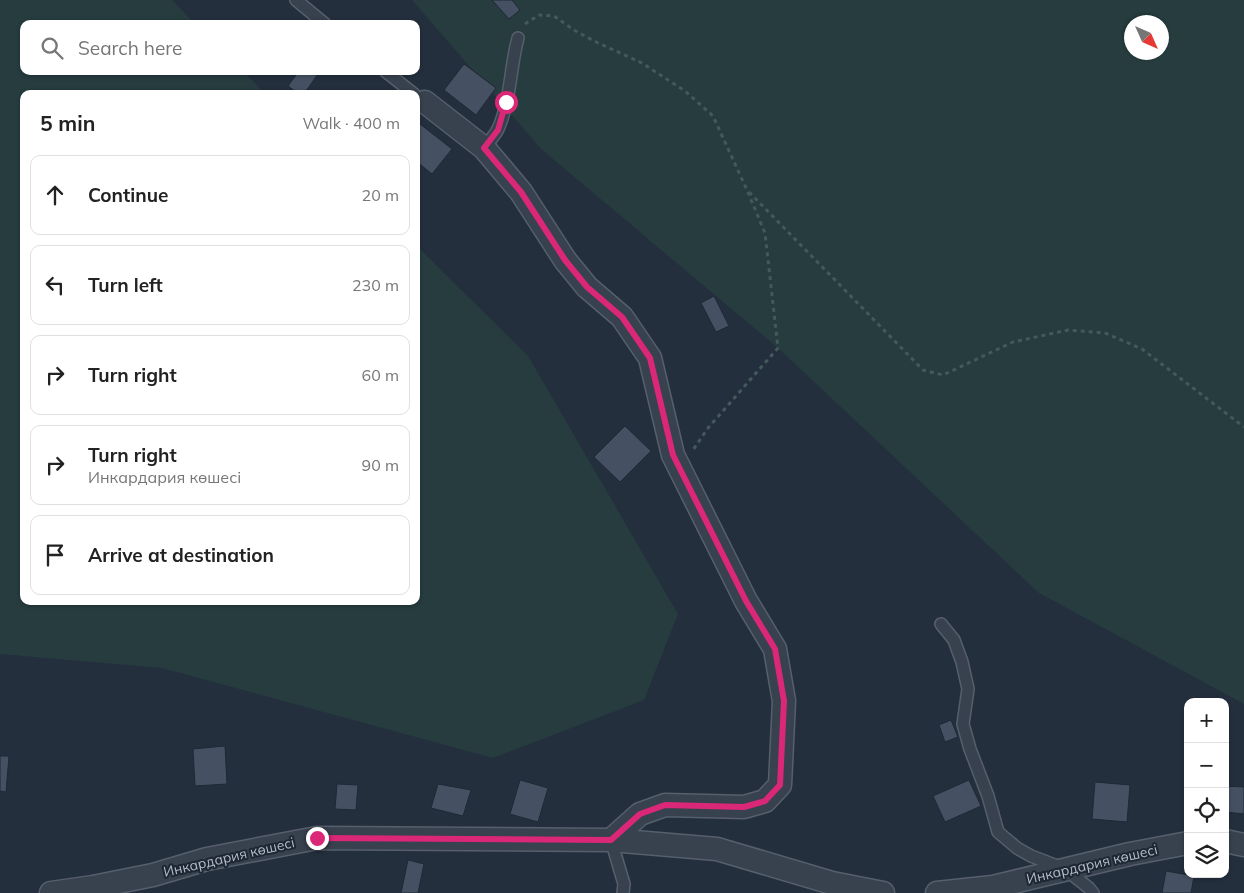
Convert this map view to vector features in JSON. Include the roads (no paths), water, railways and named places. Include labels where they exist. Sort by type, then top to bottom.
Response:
[{"type":"street","points":[[420,99],[484,148],[521,192],[565,260],[587,287],[622,317],[650,358],[673,455],[746,601],[775,649],[784,701],[780,785],[765,801],[744,807],[665,805],[640,814],[611,840]]},
{"type":"street","name":"Инкардария көшесі","points":[[50,893],[93,887],[207,860],[317,838],[611,840],[716,849],[832,883],[883,893]]},
{"type":"street","points":[[1229,842],[1244,844]]},
{"type":"street","name":"Инкардария көшесі","points":[[937,893],[993,887],[1130,854],[1184,844]]},
{"type":"lane","points":[[296,0],[320,20]]},
{"type":"lane","points":[[484,148],[498,130],[506,102],[518,38]]},
{"type":"lane","points":[[390,75],[409,90]]},
{"type":"lane","points":[[941,624],[954,640],[962,662],[968,689],[963,724],[970,749],[988,796],[998,832],[1017,848],[1031,856],[1065,870],[1093,893]]},
{"type":"lane","points":[[611,840],[624,884],[623,893]]}]
